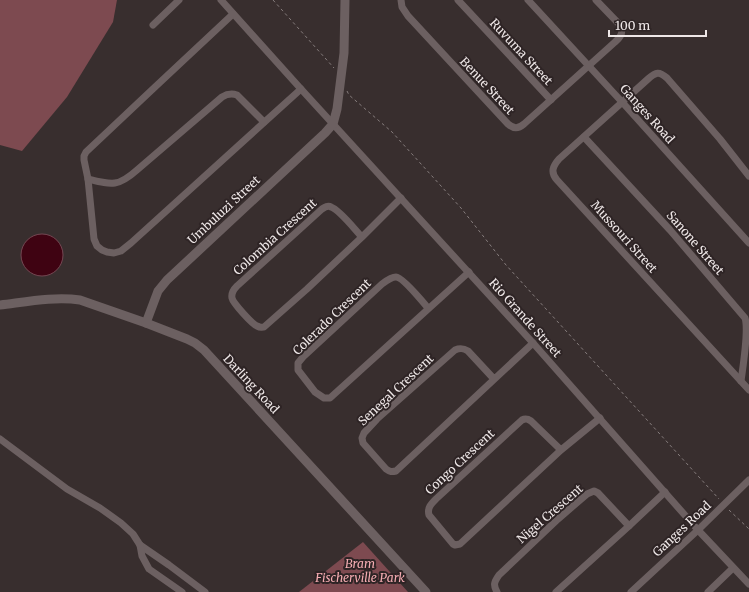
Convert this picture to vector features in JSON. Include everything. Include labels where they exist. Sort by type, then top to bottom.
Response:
[{"type":"street","points":[[153,25],[179,0]]},
{"type":"street","name":"Rio Grande Street","points":[[221,0],[533,343],[698,530],[749,584]]},
{"type":"street","points":[[333,124],[342,76],[345,0]]},
{"type":"street","name":"Benue Street","points":[[400,0],[402,7],[408,16],[510,126],[515,128],[522,126],[619,39],[622,32],[620,25],[596,0]]},
{"type":"street","name":"Ruvuma Street","points":[[458,0],[550,100]]},
{"type":"street","name":"Ganges Road","points":[[528,0],[749,243]]},
{"type":"street","points":[[233,14],[86,152],[84,160],[88,179],[94,239],[97,246],[102,250],[114,253],[132,243],[301,89]]},
{"type":"street","name":"Mussouri Street","points":[[749,176],[720,139],[661,73],[651,76],[556,163],[552,169],[554,177],[749,390]]},
{"type":"street","points":[[88,179],[109,184],[116,184],[123,181],[222,97],[228,94],[236,95],[264,122]]},
{"type":"street","name":"Umbuluzi Street","points":[[146,323],[158,291],[167,280],[333,124]]},
{"type":"street","name":"Sanone Street","points":[[584,137],[670,230],[747,321],[748,331],[741,381]]},
{"type":"street","name":"Colombia Crescent","points":[[362,238],[337,210],[330,206],[326,206],[316,213],[236,286],[232,293],[232,298],[250,322],[256,326],[264,327],[362,238],[401,198]]},
{"type":"street","name":"Colerado Crescent","points":[[428,308],[402,280],[396,277],[391,278],[382,284],[303,357],[298,363],[298,370],[315,392],[324,398],[330,398],[468,272]]},
{"type":"street","name":"Darling Road","points":[[0,305],[56,299],[72,299],[87,302],[187,339],[199,346],[426,592]]},
{"type":"street","name":"Senegal Crescent","points":[[494,379],[468,351],[460,348],[455,350],[377,419],[364,433],[362,438],[363,444],[389,472],[396,471],[533,343]]},
{"type":"street","name":"Congo Crescent","points":[[561,450],[531,421],[528,419],[522,420],[430,505],[428,512],[429,515],[453,544],[460,544],[561,450],[600,418]]},
{"type":"street","points":[[0,438],[67,489],[121,522],[133,534],[140,545],[142,556],[149,569],[182,592]]},
{"type":"street","name":"Ganges Road","points":[[631,592],[749,480]]},
{"type":"street","name":"Nigel Crescent","points":[[497,592],[494,584],[499,575],[558,519],[587,494],[594,492],[598,493],[629,526]]},
{"type":"street","points":[[556,592],[665,492]]},
{"type":"street","points":[[140,545],[205,592]]},
{"type":"street","points":[[708,592],[733,568]]},
{"type":"path","points":[[273,0],[342,76]]},
{"type":"path","points":[[347,89],[349,95],[392,132],[461,208],[506,265],[724,505],[749,529]]},
{"type":"green space","points":[[0,0],[117,0],[113,22],[67,97],[22,151],[0,145]]},
{"type":"green space","name":"Bram Fischerville Park","points":[[363,542],[408,592],[299,592]]},
{"type":"shaded area","points":[[42,234],[57,240],[63,255],[57,270],[42,276],[27,270],[21,255],[27,240]]}]
